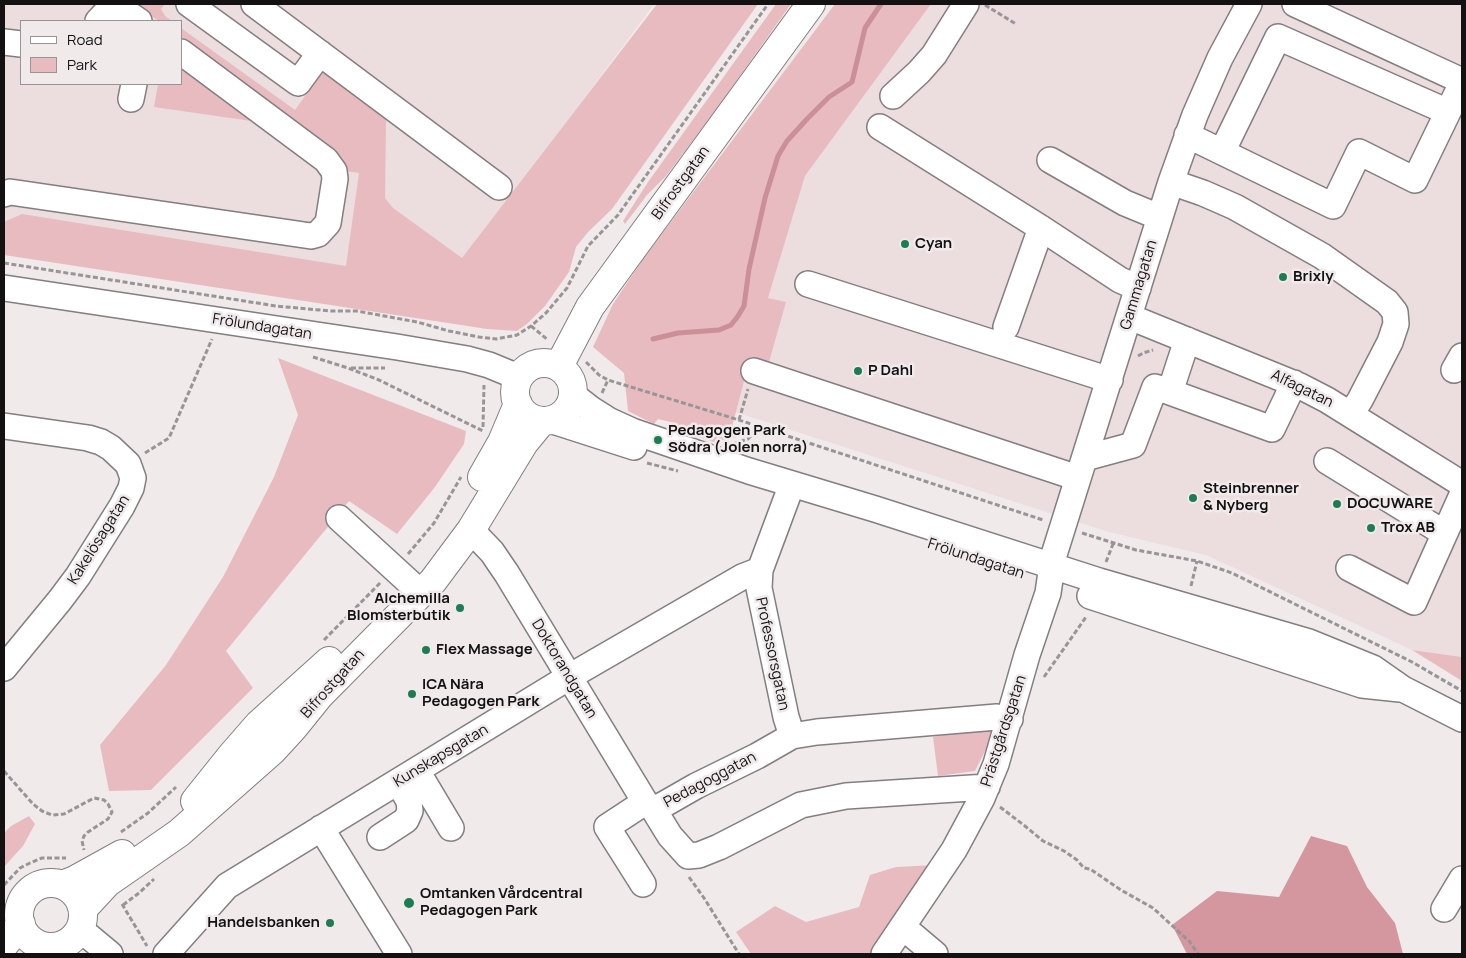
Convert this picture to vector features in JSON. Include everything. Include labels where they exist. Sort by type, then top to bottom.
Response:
[{"type":"main road","name":"Bifrostgatan","points":[[563,359],[590,307],[811,4]]},
{"type":"main road","points":[[518,377],[526,368],[536,363],[563,359],[573,395]]},
{"type":"main road","name":"Bifrostgatan","points":[[518,377],[514,391],[518,404],[502,442],[447,536],[410,582],[319,696],[294,727],[272,751],[179,833],[107,883],[81,919],[70,941],[57,947],[34,950],[31,939],[21,924],[21,906],[30,892],[45,884],[62,885],[75,880],[125,852],[170,823],[192,804],[258,725],[340,651],[410,582],[449,561],[471,530],[524,443],[546,421],[561,416],[566,411],[573,395]]},
{"type":"main road","points":[[518,404],[528,416],[546,421]]},
{"type":"main road","points":[[62,885],[76,894],[81,919]]},
{"type":"main road","name":"Bifrostgatan","points":[[4,945],[21,924]]},
{"type":"street","points":[[99,20],[114,4],[138,20]]},
{"type":"street","points":[[189,4],[298,83],[320,53]]},
{"type":"street","points":[[254,4],[498,188]]},
{"type":"street","points":[[893,96],[934,55],[966,4]]},
{"type":"street","name":"Gammagatan","points":[[1050,574],[1063,526],[1130,317],[1159,217],[1187,135],[1220,58],[1248,4]]},
{"type":"street","points":[[1187,135],[1334,206],[1359,152],[1415,180],[1462,82],[1296,4]]},
{"type":"street","points":[[1222,152],[1278,37],[1448,112]]},
{"type":"street","points":[[4,42],[20,44]]},
{"type":"street","points":[[4,194],[10,192],[311,236],[318,234],[328,223],[335,179],[334,171],[326,160],[182,53]]},
{"type":"street","points":[[880,127],[1120,280],[1138,288]]},
{"type":"street","points":[[1050,160],[1125,203],[1159,217]]},
{"type":"street","points":[[1171,182],[1204,193],[1234,207],[1322,256],[1387,302],[1395,312],[1396,324],[1390,342],[1360,400],[1350,414]]},
{"type":"street","points":[[1006,326],[1041,228]]},
{"type":"street","points":[[808,284],[1110,380]]},
{"type":"street","name":"Frölundagatan","points":[[4,288],[440,354],[489,365],[518,377]]},
{"type":"street","name":"Alfagatan","points":[[1130,317],[1294,383],[1327,400],[1462,484]]},
{"type":"street","points":[[1170,392],[1176,336]]},
{"type":"street","points":[[754,371],[1081,468],[1133,445],[1155,387],[1272,429],[1294,383]]},
{"type":"street","name":"Frölundagatan","points":[[573,395],[610,421],[632,431],[790,491]]},
{"type":"street","name":"Frölundagatan","points":[[546,421],[790,491],[1097,589],[1362,685],[1403,689],[1462,719]]},
{"type":"street","points":[[4,426],[88,438],[112,448],[128,464]]},
{"type":"street","points":[[1326,461],[1444,533]]},
{"type":"street","name":"Kakelösagatan","points":[[4,667],[60,600],[122,506],[131,488],[133,478],[128,464]]},
{"type":"street","points":[[338,518],[410,582],[443,554],[482,496],[499,483]]},
{"type":"street","points":[[760,570],[790,491]]},
{"type":"street","points":[[1349,568],[1414,602],[1462,495]]},
{"type":"street","name":"Doktorandgatan","points":[[471,530],[492,552],[507,574],[649,806]]},
{"type":"street","name":"Kunskapsgatan","points":[[166,954],[226,886],[408,777],[569,677],[742,576],[760,570]]},
{"type":"street","name":"Professorsgatan","points":[[760,570],[759,588],[786,717],[792,736]]},
{"type":"street","name":"Prästgårdsgatan","points":[[884,954],[954,850],[984,793],[996,764],[1010,719],[1050,574]]},
{"type":"street","name":"Pedagoggatan","points":[[984,793],[846,796],[801,805],[719,846],[699,855],[688,856],[670,836],[649,806],[696,786],[757,756],[792,736],[817,732],[997,717],[1010,719]]},
{"type":"street","points":[[408,777],[451,828]]},
{"type":"street","points":[[380,836],[406,820],[410,811],[408,777]]},
{"type":"street","points":[[643,884],[607,827],[649,806]]},
{"type":"street","points":[[321,828],[399,954]]},
{"type":"street","points":[[1444,909],[1462,879]]},
{"type":"street","points":[[81,919],[110,954]]},
{"type":"street","points":[[903,927],[935,954]]},
{"type":"path","points":[[4,263],[276,306],[357,312],[417,322],[487,338],[506,338],[517,335],[546,313],[567,288],[588,246],[618,215],[768,4]]},
{"type":"path","points":[[983,4],[1016,24]]},
{"type":"path","points":[[530,326],[563,359],[586,362],[599,375],[608,380],[738,420],[1113,544],[1197,561],[1232,573],[1412,662],[1462,690]]},
{"type":"path","points":[[1136,358],[1176,336]]},
{"type":"path","points":[[128,464],[169,438],[211,342],[215,337]]},
{"type":"path","points":[[307,356],[348,368],[378,380],[483,432],[480,439]]},
{"type":"path","points":[[738,420],[754,371]]},
{"type":"path","points":[[322,641],[410,582],[434,524],[461,476]]},
{"type":"path","points":[[1040,683],[1088,614],[1113,544]]},
{"type":"path","points":[[1191,586],[1197,561]]},
{"type":"path","points":[[4,771],[42,812],[52,815],[64,814],[94,798],[104,800],[108,804],[112,812],[108,819],[84,836],[82,841],[86,854],[81,856]]},
{"type":"path","points":[[119,833],[148,813],[180,784]]},
{"type":"path","points":[[984,793],[1042,841],[1064,851],[1077,860],[1084,868],[1090,869],[1121,890],[1153,908],[1190,942],[1198,954]]},
{"type":"path","points":[[4,885],[20,868],[30,863],[42,858],[68,858]]},
{"type":"path","points":[[704,898],[739,954]]},
{"type":"shaded area","points":[[4,4],[654,4],[552,142],[466,314],[4,249]]},
{"type":"shaded area","points":[[931,4],[1462,4],[1462,657],[1412,650],[1206,555],[1109,532],[735,412],[749,362],[786,303],[768,298],[805,176]]},
{"type":"shaded area","points":[[1311,836],[1347,846],[1367,887],[1395,923],[1403,954],[1187,954],[1172,925],[1217,891],[1279,897]]},
{"type":"green space","points":[[134,4],[165,4],[161,9],[165,16],[171,20],[158,20]]},
{"type":"green space","points":[[657,4],[758,4],[612,209],[588,232],[576,247],[569,272],[545,306],[517,331],[487,329],[4,255],[4,222],[22,214],[346,266],[359,173],[345,171],[343,159],[334,149],[182,39],[182,29],[295,110],[321,74],[329,69],[390,114],[386,121],[385,198],[393,208],[462,258]]},
{"type":"green space","points":[[776,4],[791,4],[666,176],[647,195],[625,224],[623,221],[648,182]]},
{"type":"green space","points":[[835,4],[931,4],[805,176],[768,298],[786,302],[767,369],[749,362],[732,427],[748,432],[747,435],[713,442],[677,428],[675,423],[658,419],[654,424],[628,411],[624,373],[593,347],[613,304],[643,259]]},
{"type":"green space","points":[[182,68],[258,122],[154,107],[158,85],[182,85]]},
{"type":"green space","points":[[278,358],[466,431],[464,444],[435,487],[397,534],[349,501],[226,651],[253,688],[151,790],[109,791],[100,745],[166,665],[223,577],[274,477],[298,415]]},
{"type":"green space","points":[[1412,650],[1462,657],[1462,681]]},
{"type":"green space","points":[[996,729],[975,771],[938,776],[933,737],[969,730]]},
{"type":"green space","points":[[29,816],[35,824],[23,846],[4,867],[4,833],[11,826]]},
{"type":"green space","points":[[935,865],[871,954],[751,954],[736,932],[775,906],[806,922],[859,907],[870,875],[896,867]]},
{"type":"waterway","points":[[653,339],[678,333],[719,330],[731,325],[738,316],[744,306],[749,269],[765,198],[778,156],[787,141],[807,119],[829,97],[852,82],[865,28],[881,4]]},
{"type":"place","name":"Cyan","points":[[905,244]]},
{"type":"place","name":"Brixly","points":[[1283,277]]},
{"type":"place","name":"P Dahl","points":[[858,371]]},
{"type":"place","name":"Pedagogen Park Södra (Jolen norra)","points":[[658,440]]},
{"type":"place","name":"Steinbrenner & Nyberg","points":[[1193,498]]},
{"type":"place","name":"DOCUWARE","points":[[1337,504]]},
{"type":"place","name":"Trox AB","points":[[1371,528]]},
{"type":"place","name":"Alchemilla Blomsterbutik","points":[[460,608]]},
{"type":"place","name":"Flex Massage","points":[[426,650]]},
{"type":"place","name":"ICA Nära Pedagogen Park","points":[[412,694]]},
{"type":"place","name":"Omtanken Vårdcentral Pedagogen Park","points":[[409,903]]},
{"type":"place","name":"Handelsbanken","points":[[330,923]]}]
